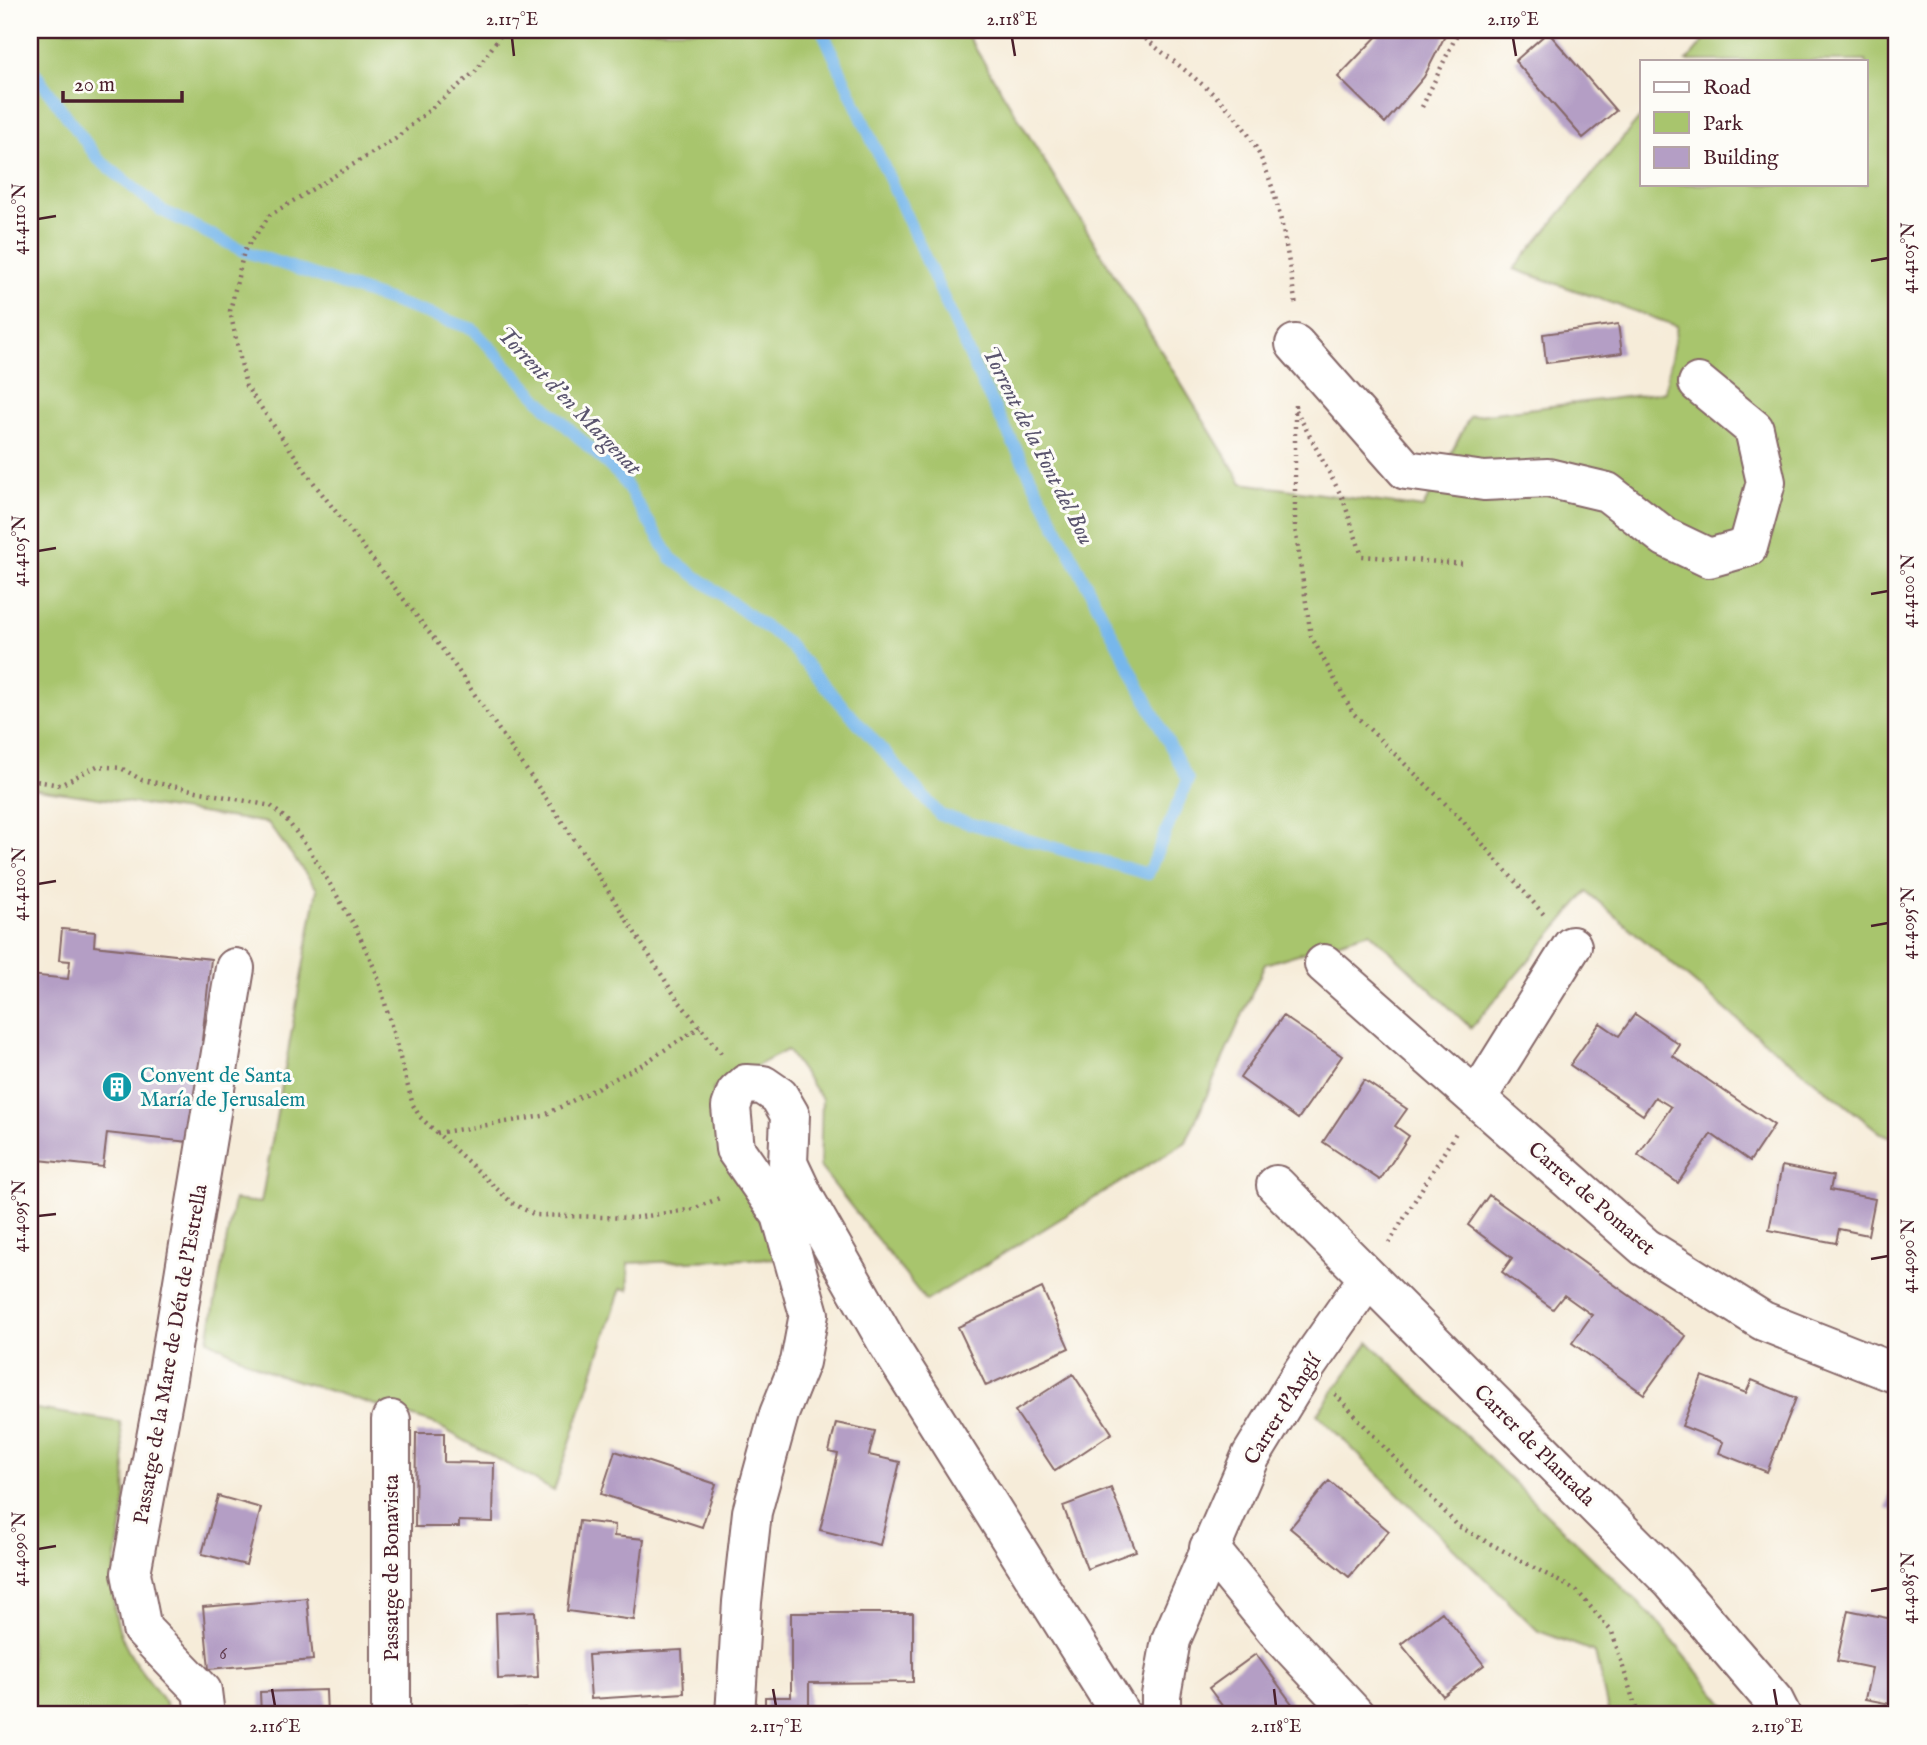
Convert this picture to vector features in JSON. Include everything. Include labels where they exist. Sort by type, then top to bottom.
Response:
[{"type":"street","points":[[1295,344],[1406,470],[1484,481],[1548,478],[1607,492],[1665,537],[1709,558],[1748,547],[1766,482],[1754,429],[1698,383]]},
{"type":"street","points":[[1469,1111],[1572,946]]},
{"type":"street","name":"Carrer de Pomaret","points":[[1324,964],[1469,1111],[1645,1247],[1763,1321],[1897,1374]]},
{"type":"street","name":"Passatge de la Mare de Déu de l'Estrella","points":[[205,1715],[202,1691],[142,1629],[131,1573],[166,1384],[235,968]]},
{"type":"street","points":[[736,1715],[742,1602],[752,1512],[779,1414],[800,1362],[809,1314],[781,1215],[735,1149],[731,1107],[736,1093],[746,1084],[763,1085],[779,1096],[790,1115],[788,1163],[805,1199],[888,1345],[1121,1715]]},
{"type":"street","name":"Carrer de Plantada","points":[[1276,1185],[1377,1263],[1672,1582],[1774,1701],[1781,1715]]},
{"type":"street","name":"Carrer d'Anglí","points":[[1161,1715],[1171,1640],[1251,1456],[1303,1371],[1377,1263]]},
{"type":"street","name":"Passatge de Bonavista","points":[[391,1420],[391,1715]]},
{"type":"street","points":[[1209,1548],[1268,1620],[1356,1715]]},
{"type":"path","points":[[504,30],[476,71],[395,139],[270,215],[244,251],[230,311],[246,386],[316,486],[453,663],[593,867],[677,999],[746,1084]]},
{"type":"path","points":[[1135,30],[1233,114],[1257,149],[1282,223],[1297,313],[1295,528],[1311,636],[1353,713],[1461,819],[1572,946]]},
{"type":"path","points":[[1422,107],[1459,30]]},
{"type":"path","points":[[1295,409],[1343,499],[1362,556],[1465,564]]},
{"type":"path","points":[[30,780],[61,785],[96,766],[121,768],[142,780],[271,806],[286,819],[309,849],[355,926],[377,974],[413,1105],[437,1133],[512,1203],[535,1215],[634,1218],[693,1209],[732,1194]]},
{"type":"path","points":[[437,1133],[543,1116],[643,1064],[699,1027]]},
{"type":"path","points":[[1377,1263],[1469,1111]]},
{"type":"path","points":[[1333,1392],[1458,1526],[1577,1591],[1612,1632],[1638,1715]]},
{"type":"green space","points":[[30,30],[964,30],[1242,483],[1423,508],[1470,416],[1665,392],[1677,326],[1514,269],[1640,117],[1640,186],[1868,186],[1868,60],[1688,60],[1713,30],[1897,30],[1897,1139],[1881,1133],[1744,1025],[1587,892],[1471,1028],[1370,932],[1265,964],[1186,1142],[926,1301],[820,1167],[822,1099],[787,1050],[713,1089],[721,1147],[781,1258],[628,1263],[629,1290],[621,1288],[554,1491],[433,1423],[269,1372],[208,1340],[234,1200],[261,1203],[317,889],[268,823],[30,788]]},
{"type":"green space","points":[[1369,1342],[1656,1620],[1733,1715],[1609,1715],[1595,1652],[1538,1631],[1317,1414]]},
{"type":"green space","points":[[30,1408],[120,1422],[125,1502],[113,1581],[115,1612],[130,1654],[172,1715],[30,1715]]},
{"type":"building","points":[[1383,30],[1448,30],[1424,77],[1385,123],[1338,77]]},
{"type":"building","points":[[1548,32],[1616,111],[1583,138],[1515,61]]},
{"type":"building","points":[[1618,324],[1622,353],[1546,363],[1543,334]]},
{"type":"building","name":"Convent de Santa María de Jerusalem","points":[[62,929],[95,932],[94,946],[211,959],[202,1040],[209,1040],[197,1143],[107,1133],[103,1167],[30,1159],[30,975],[68,979],[70,961],[59,960]]},
{"type":"building","points":[[1635,1014],[1680,1045],[1673,1056],[1774,1125],[1750,1161],[1711,1134],[1678,1183],[1638,1155],[1671,1107],[1655,1097],[1643,1115],[1570,1065],[1600,1023],[1619,1036]]},
{"type":"building","points":[[1283,1016],[1342,1056],[1298,1119],[1240,1078]]},
{"type":"building","points":[[1364,1080],[1407,1109],[1395,1126],[1409,1136],[1380,1180],[1323,1142]]},
{"type":"building","points":[[1782,1166],[1833,1176],[1830,1190],[1875,1199],[1868,1235],[1839,1229],[1836,1243],[1769,1230]]},
{"type":"building","points":[[1489,1195],[1686,1336],[1644,1394],[1572,1343],[1592,1315],[1564,1295],[1553,1309],[1502,1272],[1512,1258],[1468,1225]]},
{"type":"building","points":[[1042,1288],[1069,1348],[986,1386],[958,1327]]},
{"type":"building","points":[[1073,1374],[1112,1433],[1055,1471],[1015,1411]]},
{"type":"building","points":[[1702,1376],[1746,1393],[1752,1380],[1796,1398],[1767,1472],[1719,1453],[1723,1442],[1682,1426]]},
{"type":"building","points":[[836,1423],[875,1431],[869,1455],[900,1462],[880,1545],[820,1530],[838,1454],[829,1452]]},
{"type":"building","points":[[416,1433],[444,1433],[444,1462],[494,1463],[493,1522],[459,1521],[459,1527],[415,1527]]},
{"type":"building","points":[[615,1451],[716,1484],[702,1527],[601,1494]]},
{"type":"building","points":[[1897,1459],[1897,1511],[1886,1509]]},
{"type":"building","points":[[1329,1481],[1389,1531],[1349,1577],[1290,1528]]},
{"type":"building","points":[[1111,1488],[1136,1551],[1087,1569],[1063,1506]]},
{"type":"building","points":[[218,1496],[261,1508],[246,1565],[202,1554]]},
{"type":"building","points":[[579,1521],[615,1525],[614,1536],[644,1539],[634,1620],[567,1611]]},
{"type":"building","points":[[307,1598],[313,1660],[209,1669],[203,1607]]},
{"type":"building","points":[[1848,1610],[1897,1620],[1897,1715],[1889,1714],[1891,1704],[1865,1699],[1872,1668],[1837,1661]]},
{"type":"building","points":[[535,1611],[538,1677],[498,1679],[496,1613]]},
{"type":"building","points":[[1442,1612],[1484,1665],[1443,1696],[1401,1644]]},
{"type":"building","points":[[791,1613],[913,1613],[913,1682],[809,1683],[809,1715],[765,1715],[765,1697],[791,1697]]},
{"type":"building","points":[[682,1650],[684,1693],[591,1699],[588,1655]]},
{"type":"building","points":[[1256,1654],[1300,1715],[1229,1715],[1209,1688]]},
{"type":"building","points":[[326,1690],[327,1715],[261,1715],[260,1692]]},
{"type":"building","points":[[525,1709],[526,1715],[455,1715],[455,1713]]},
{"type":"waterway","name":"Torrent d'en Margenat","points":[[30,66],[98,159],[161,210],[244,251],[473,329],[547,408],[621,477],[671,558],[787,643],[940,815],[1148,874],[1188,780],[982,383],[822,30]]},
{"type":"place","name":"Convent de Santa María de Jerusalem","points":[[117,1087]]},
{"type":"water label","name":"Torrent de la Font del Bou","points":[[1039,445]]}]
